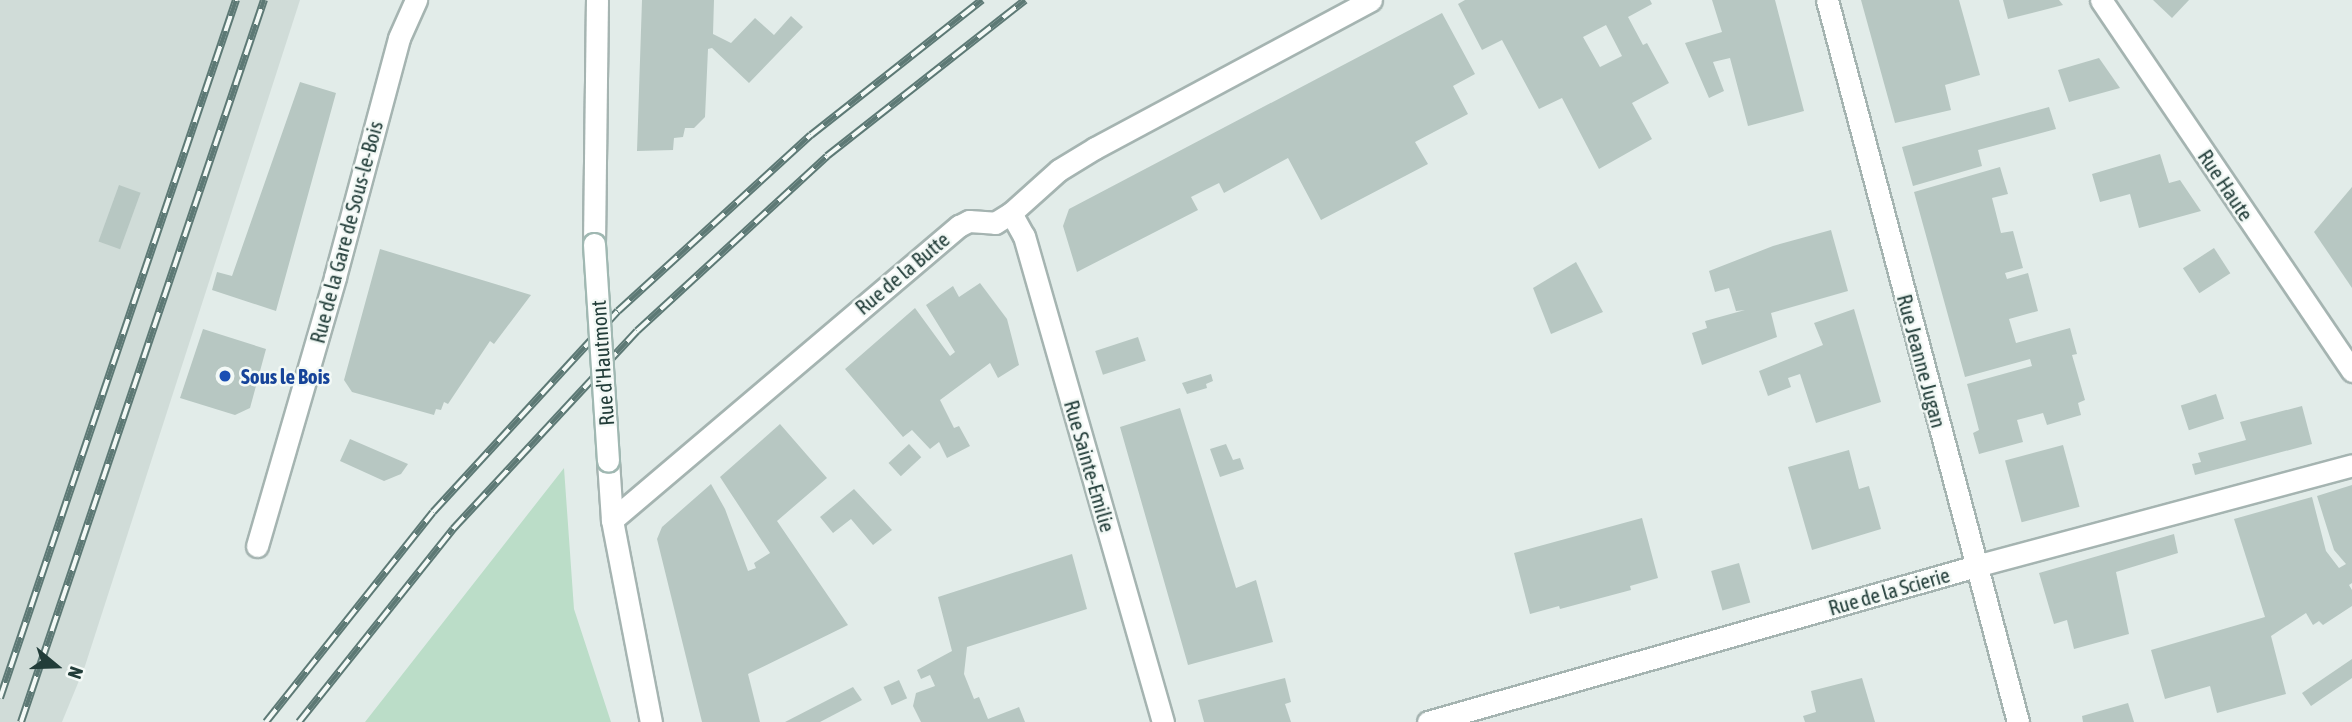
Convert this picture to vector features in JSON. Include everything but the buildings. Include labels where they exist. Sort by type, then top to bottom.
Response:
[{"type":"street","name":"Rue de la Gare de Sous-le-Bois","points":[[257,546],[335,277],[399,37],[416,0]]},
{"type":"street","name":"Rue d'Hautmont","points":[[597,0],[594,244],[612,520],[651,722]]},
{"type":"street","name":"Rue de la Butte","points":[[612,520],[940,239],[969,222],[995,223],[1011,213],[1059,170],[1095,148],[1371,0]]},
{"type":"street","name":"Rue Jeanne Jugan","points":[[1828,0],[2018,722]]},
{"type":"street","name":"Rue Haute","points":[[2101,0],[2352,371]]},
{"type":"street","name":"Rue Sainte-Emilie","points":[[1011,213],[1024,236],[1163,722]]},
{"type":"street","name":"Rue de la Scierie","points":[[1428,722],[1976,566],[2352,465]]},
{"type":"shaded area","points":[[0,0],[300,0],[85,666],[62,722],[0,722]]},
{"type":"green space","points":[[564,468],[574,609],[611,722],[365,722]]},
{"type":"railway","points":[[0,698],[236,0]]},
{"type":"railway","points":[[21,722],[264,0]]},
{"type":"railway","points":[[266,722],[433,512],[618,311],[811,135],[982,0]]},
{"type":"railway","points":[[299,722],[453,529],[637,331],[827,156],[1025,0]]},
{"type":"place","name":"Sous le Bois","points":[[225,376]]}]
